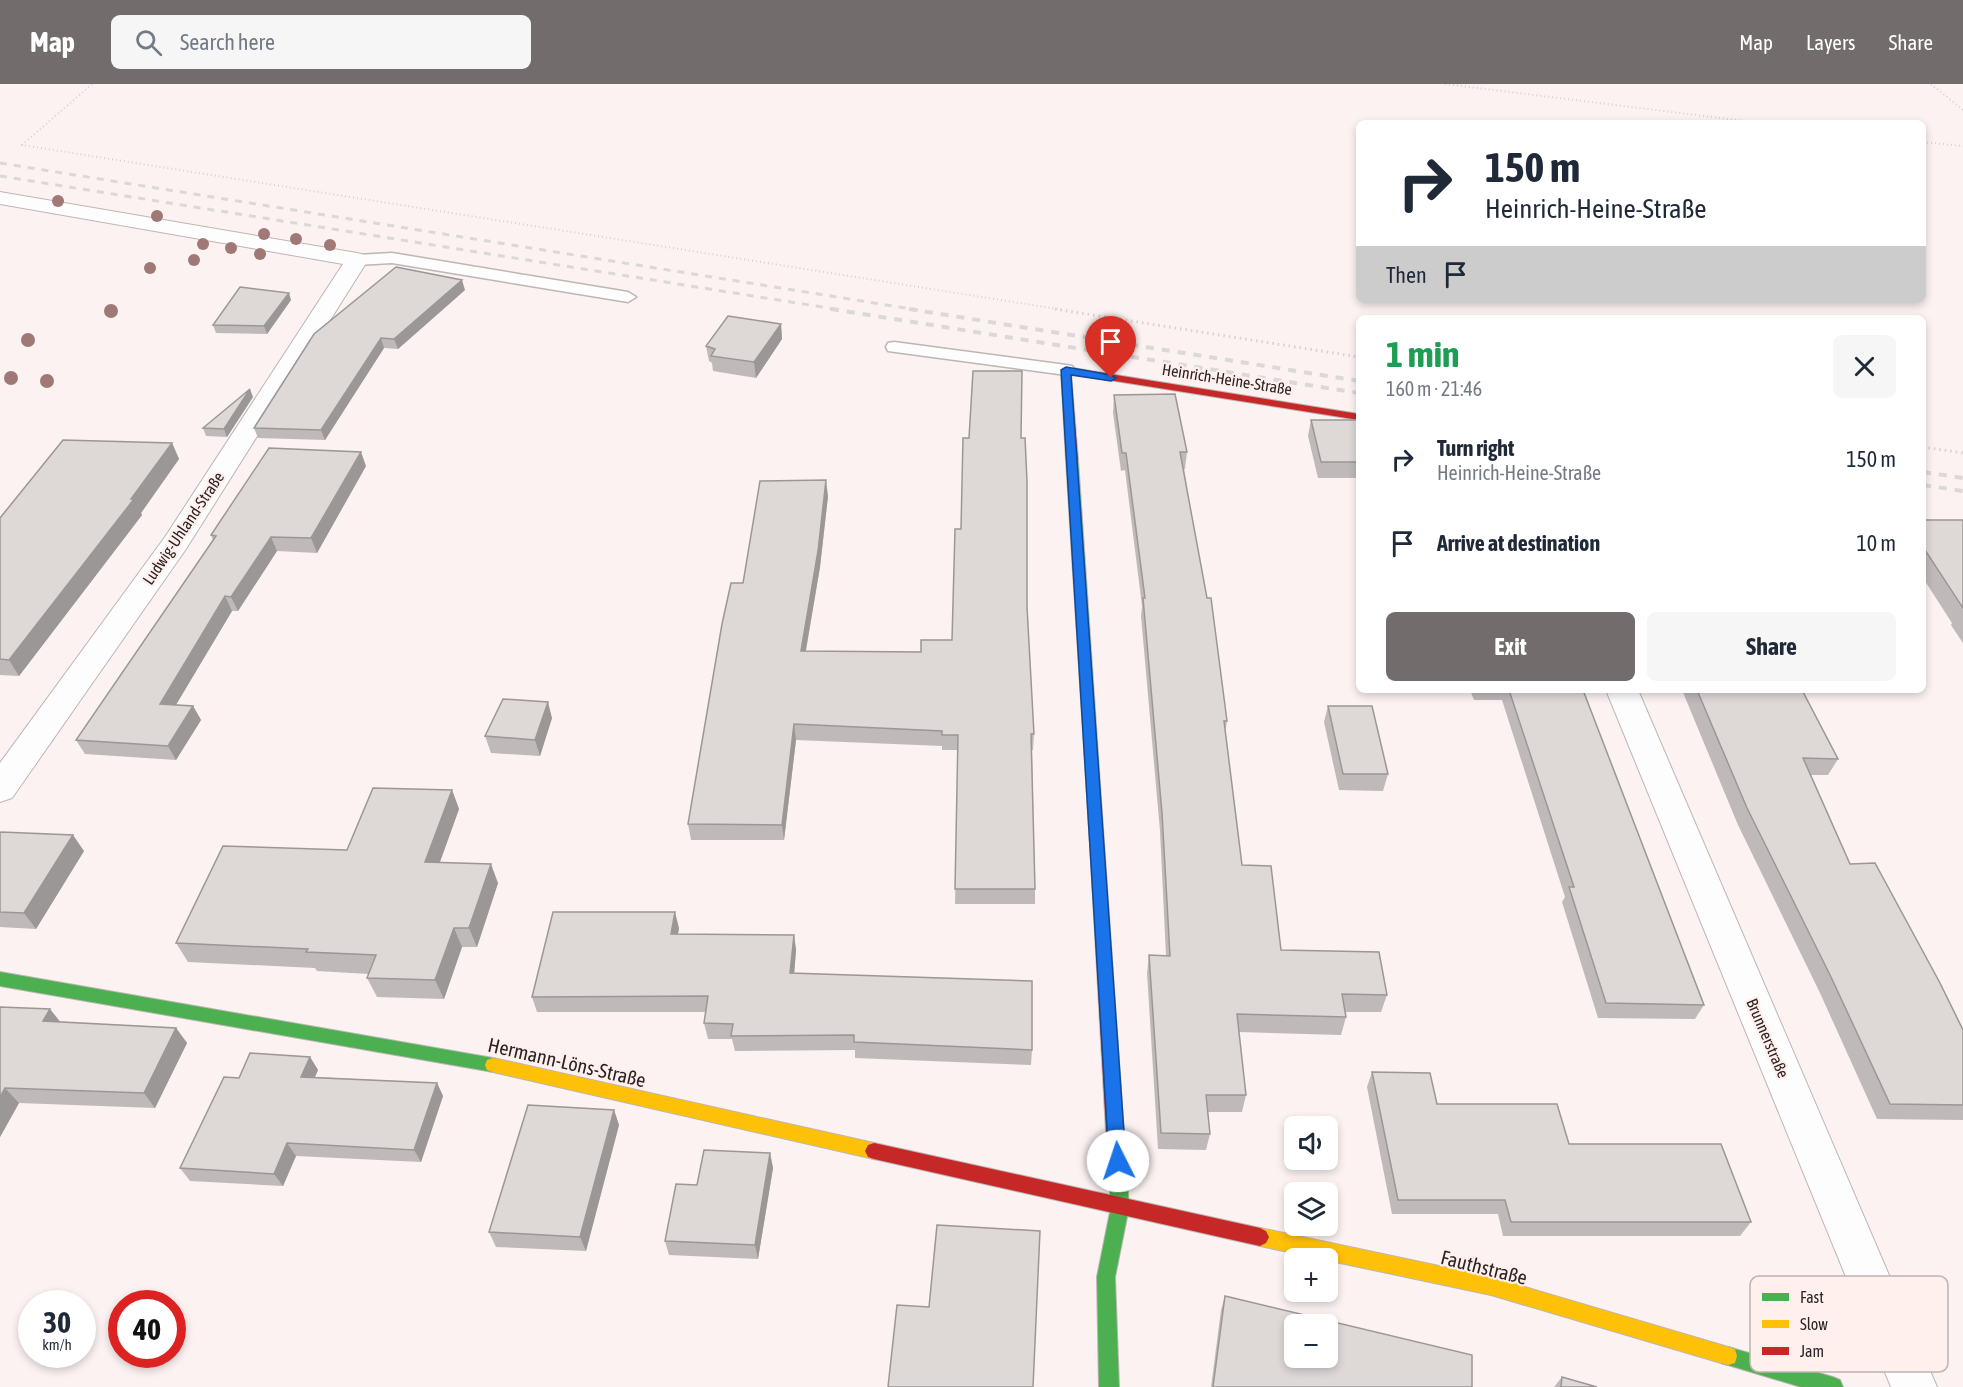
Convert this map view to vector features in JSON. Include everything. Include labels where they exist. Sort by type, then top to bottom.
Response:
[{"type":"street","points":[[0,198],[357,260]]},
{"type":"street","name":"Ludwig-Uhland-Straße","points":[[0,789],[176,543],[357,260]]},
{"type":"street","points":[[1066,370],[1120,1207],[1106,1277],[1108,1387]]},
{"type":"street","name":"Heinrich-Heine-Straße","points":[[1066,370],[1356,417]]},
{"type":"street","name":"Brunnerstraße","points":[[1623,693],[1867,1276]]},
{"type":"street","name":"Hermann-Löns-Straße","points":[[0,979],[488,1064],[1120,1207]]},
{"type":"street","name":"Fauthstraße","points":[[1120,1207],[1491,1286],[1750,1362]]},
{"type":"street","name":"Fauthstraße","points":[[1782,1372],[1833,1387]]},
{"type":"street","name":"Brunnerstraße","points":[[1908,1372],[1914,1387]]},
{"type":"lane","points":[[357,260],[392,258],[628,297]]},
{"type":"lane","points":[[894,347],[1066,370]]},
{"type":"path","points":[[93,84],[22,145],[1356,357]]},
{"type":"path","points":[[1445,84],[1737,120]]},
{"type":"path","points":[[1931,84],[1963,110]]},
{"type":"path","points":[[1926,141],[1963,146]]},
{"type":"path","points":[[1926,447],[1963,453]]},
{"type":"building","points":[[396,267],[462,280],[394,339],[381,338],[321,430],[254,428],[314,334]]},
{"type":"building","points":[[240,287],[289,293],[264,326],[213,325]]},
{"type":"building","points":[[728,316],[781,324],[754,362],[711,356],[715,349],[706,346]]},
{"type":"building","points":[[973,371],[1022,371],[1021,438],[1025,438],[1027,481],[1027,607],[1034,734],[1031,734],[1035,889],[955,889],[958,735],[942,735],[942,731],[794,724],[782,825],[688,824],[722,624],[731,583],[743,583],[760,481],[826,480],[818,551],[801,651],[921,652],[921,640],[952,640],[955,529],[961,529],[963,438],[969,438]]},
{"type":"building","points":[[250,389],[224,429],[203,428]]},
{"type":"building","points":[[1175,394],[1187,452],[1180,452],[1207,598],[1211,598],[1242,865],[1271,866],[1281,950],[1379,952],[1387,995],[1342,994],[1346,1017],[1237,1014],[1246,1095],[1206,1095],[1210,1134],[1161,1133],[1149,955],[1170,956],[1162,813],[1143,598],[1145,598],[1126,453],[1122,453],[1114,395]]},
{"type":"building","points":[[1311,420],[1356,420],[1356,462],[1321,462]]},
{"type":"building","points":[[63,440],[172,443],[131,499],[134,499],[9,660],[0,659],[0,518]]},
{"type":"building","points":[[269,448],[361,452],[311,538],[271,537],[231,597],[225,596],[160,704],[193,706],[168,746],[76,740],[216,536],[211,535]]},
{"type":"building","points":[[1926,520],[1963,520],[1963,608],[1926,552]]},
{"type":"building","points":[[1510,693],[1584,693],[1704,1005],[1606,1003],[1569,887],[1574,887]]},
{"type":"building","points":[[1698,693],[1804,693],[1838,759],[1803,758],[1850,864],[1875,863],[1963,1030],[1963,1105],[1890,1104],[1831,977],[1747,808]]},
{"type":"building","points":[[503,699],[548,702],[535,740],[485,736]]},
{"type":"building","points":[[1328,706],[1372,706],[1388,774],[1343,774]]},
{"type":"building","points":[[373,788],[452,790],[425,862],[491,864],[469,928],[454,928],[435,980],[367,978],[376,955],[306,952],[308,949],[176,943],[223,846],[347,850]]},
{"type":"building","points":[[1,832],[73,835],[24,913],[0,912]]},
{"type":"building","points":[[553,912],[675,912],[671,934],[794,935],[790,973],[1032,981],[1032,1050],[854,1042],[854,1035],[731,1036],[733,1024],[704,1023],[708,996],[532,997]]},
{"type":"building","points":[[0,1007],[50,1009],[43,1021],[176,1028],[144,1093],[5,1088],[0,1097]]},
{"type":"building","points":[[250,1053],[310,1057],[301,1077],[437,1083],[414,1150],[287,1143],[274,1174],[180,1168],[224,1077],[239,1078]]},
{"type":"building","points":[[1372,1072],[1430,1073],[1437,1104],[1557,1104],[1569,1144],[1721,1144],[1751,1222],[1511,1222],[1505,1200],[1398,1200]]},
{"type":"building","points":[[528,1105],[614,1110],[580,1237],[489,1232]]},
{"type":"building","points":[[704,1150],[770,1153],[755,1245],[665,1241],[676,1184],[697,1185]]},
{"type":"building","points":[[937,1225],[1040,1231],[1033,1387],[888,1387],[897,1305],[929,1307]]},
{"type":"building","points":[[1225,1296],[1300,1314],[1284,1314],[1284,1368],[1338,1368],[1338,1323],[1472,1355],[1472,1387],[1213,1387]]},
{"type":"building","points":[[1562,1377],[1597,1387],[1561,1387]]},
{"type":"railway","points":[[0,163],[918,310]]},
{"type":"railway","points":[[0,176],[841,310]]},
{"type":"railway","points":[[831,309],[1356,393]]},
{"type":"railway","points":[[909,309],[1356,381]]},
{"type":"railway","points":[[1926,472],[1963,478]]},
{"type":"railway","points":[[1926,485],[1963,491]]},
{"type":"traffic: fast","points":[[1072,460],[1097,843]]},
{"type":"traffic: fast","points":[[0,979],[493,1065]]},
{"type":"traffic: fast","points":[[1109,1387],[1106,1277],[1120,1207],[1116,1149]]},
{"type":"traffic: fast","points":[[1728,1356],[1750,1362]]},
{"type":"traffic: fast","points":[[1782,1372],[1833,1387]]},
{"type":"traffic: slow","points":[[493,1065],[874,1151]]},
{"type":"traffic: slow","points":[[1260,1237],[1491,1286],[1728,1356]]},
{"type":"traffic: jam","points":[[1072,460],[1066,370],[1356,417]]},
{"type":"traffic: jam","points":[[1097,843],[1116,1149]]},
{"type":"traffic: jam","points":[[874,1151],[1260,1237]]},
{"type":"route","points":[[1111,378],[1066,370],[1118,1161]]}]
